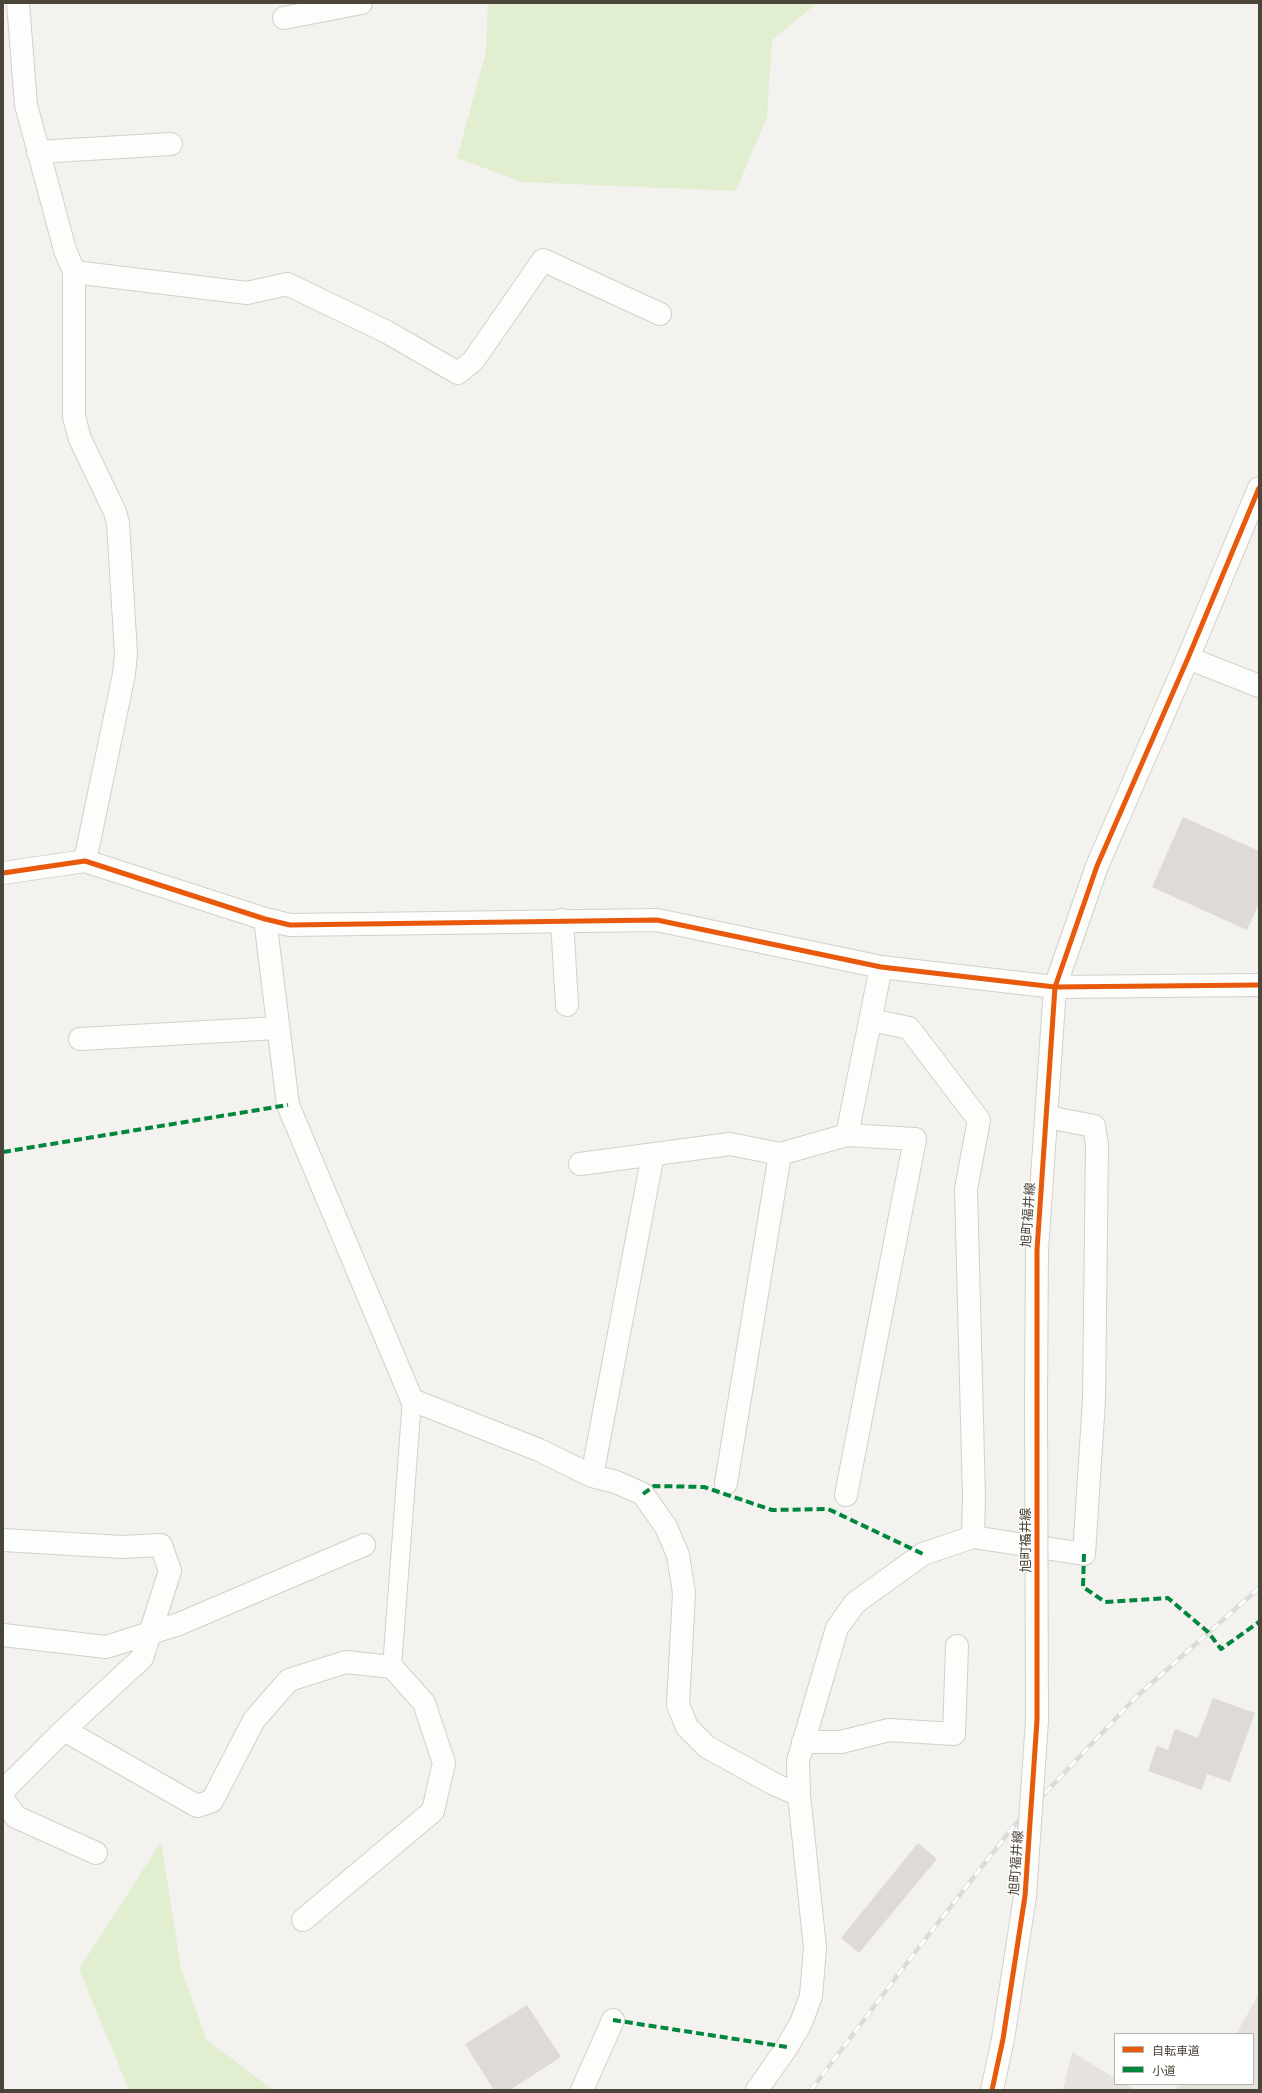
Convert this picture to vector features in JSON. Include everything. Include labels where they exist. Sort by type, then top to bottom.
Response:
[{"type":"street","points":[[18,3],[26,105],[65,250],[74,272],[74,417],[80,439],[115,512],[118,523],[126,653],[124,674],[86,860]]},
{"type":"street","points":[[284,18],[361,3]]},
{"type":"street","points":[[38,152],[171,144]]},
{"type":"street","points":[[74,272],[247,293],[287,284],[387,332],[458,373],[473,361],[543,260],[660,314]]},
{"type":"street","name":"旭町福井線","points":[[992,2090],[1004,2039],[1025,1896],[1037,1720],[1037,1250],[1055,987],[1097,866],[1188,658],[1259,488]]},
{"type":"street","points":[[1188,658],[1259,686]]},
{"type":"street","points":[[3,874],[86,860],[265,919],[290,925],[562,920],[657,920],[881,967],[1055,987],[1259,985]]},
{"type":"street","points":[[265,919],[277,1028],[288,1105],[412,1400],[539,1450],[592,1476],[616,1482],[643,1494],[666,1527],[678,1555],[684,1593],[678,1705],[687,1727],[707,1747],[774,1784],[799,1795]]},
{"type":"street","points":[[562,920],[567,1005]]},
{"type":"street","points":[[847,1135],[881,967]]},
{"type":"street","points":[[871,1020],[909,1028],[979,1120],[966,1190],[974,1497],[973,1537]]},
{"type":"street","points":[[80,1039],[277,1028]]},
{"type":"street","points":[[757,2090],[787,2047],[800,2023],[811,1996],[815,1948],[799,1795],[798,1761],[837,1628],[856,1603],[923,1554],[973,1537],[1084,1554],[1094,1400],[1097,1144],[1094,1126],[1047,1117]]},
{"type":"street","points":[[580,1164],[730,1144],[780,1154],[847,1135],[915,1139],[846,1495]]},
{"type":"street","points":[[592,1476],[653,1154]]},
{"type":"street","points":[[726,1483],[780,1154]]},
{"type":"street","points":[[3,1540],[122,1547],[161,1545],[170,1571],[151,1634],[142,1658],[64,1730],[3,1791]]},
{"type":"street","points":[[3,1635],[106,1647],[151,1634],[364,1545]]},
{"type":"street","points":[[803,1742],[841,1742],[889,1730],[954,1734],[957,1646]]},
{"type":"street","points":[[64,1730],[197,1806],[212,1801],[254,1720],[289,1680],[346,1662],[392,1667],[424,1702],[444,1764],[433,1811],[303,1920]]},
{"type":"street","points":[[3,1799],[16,1817],[96,1853]]},
{"type":"street","points":[[582,2090],[612,2020]]},
{"type":"lane","points":[[392,1667],[412,1400]]},
{"type":"green space","points":[[488,3],[817,3],[772,40],[767,117],[736,191],[522,182],[457,158],[486,52]]},
{"type":"green space","points":[[161,1842],[181,1968],[206,2039],[273,2090],[129,2090],[79,1969]]},
{"type":"shaded area","points":[[1259,1994],[1259,2090],[1176,2090],[1177,2086],[1186,2085],[1254,2085],[1254,2033],[1237,2033]]},
{"type":"shaded area","points":[[1072,2052],[1114,2077],[1114,2085],[1128,2085],[1136,2090],[1063,2090]]},
{"type":"building","points":[[1183,817],[1259,851],[1259,904],[1247,930],[1152,887]]},
{"type":"building","points":[[1213,1698],[1255,1713],[1230,1782],[1207,1774],[1202,1790],[1148,1771],[1157,1746],[1168,1750],[1175,1729],[1198,1738]]},
{"type":"building","points":[[918,1843],[937,1859],[859,1953],[841,1938]]},
{"type":"building","points":[[527,2005],[561,2057],[510,2090],[494,2090],[465,2044]]},
{"type":"railway","points":[[811,2090],[916,1951],[1013,1827],[1136,1697],[1259,1588]]},
{"type":"marked path","points":[[3,1152],[288,1105]]},
{"type":"marked path","points":[[643,1494],[654,1486],[704,1487],[772,1510],[828,1509],[923,1554]]},
{"type":"marked path","points":[[1084,1554],[1083,1587],[1105,1602],[1168,1598],[1208,1632],[1221,1649],[1259,1622]]},
{"type":"marked path","points":[[613,2020],[787,2047]]},
{"type":"cycle path","points":[[992,2090],[1003,2039],[1025,1896],[1037,1720],[1037,1250],[1055,987],[1097,866],[1188,658],[1259,488]]},
{"type":"cycle path","points":[[3,873],[85,861],[265,919],[290,925],[657,920],[881,967],[1055,987],[1259,985]]}]
